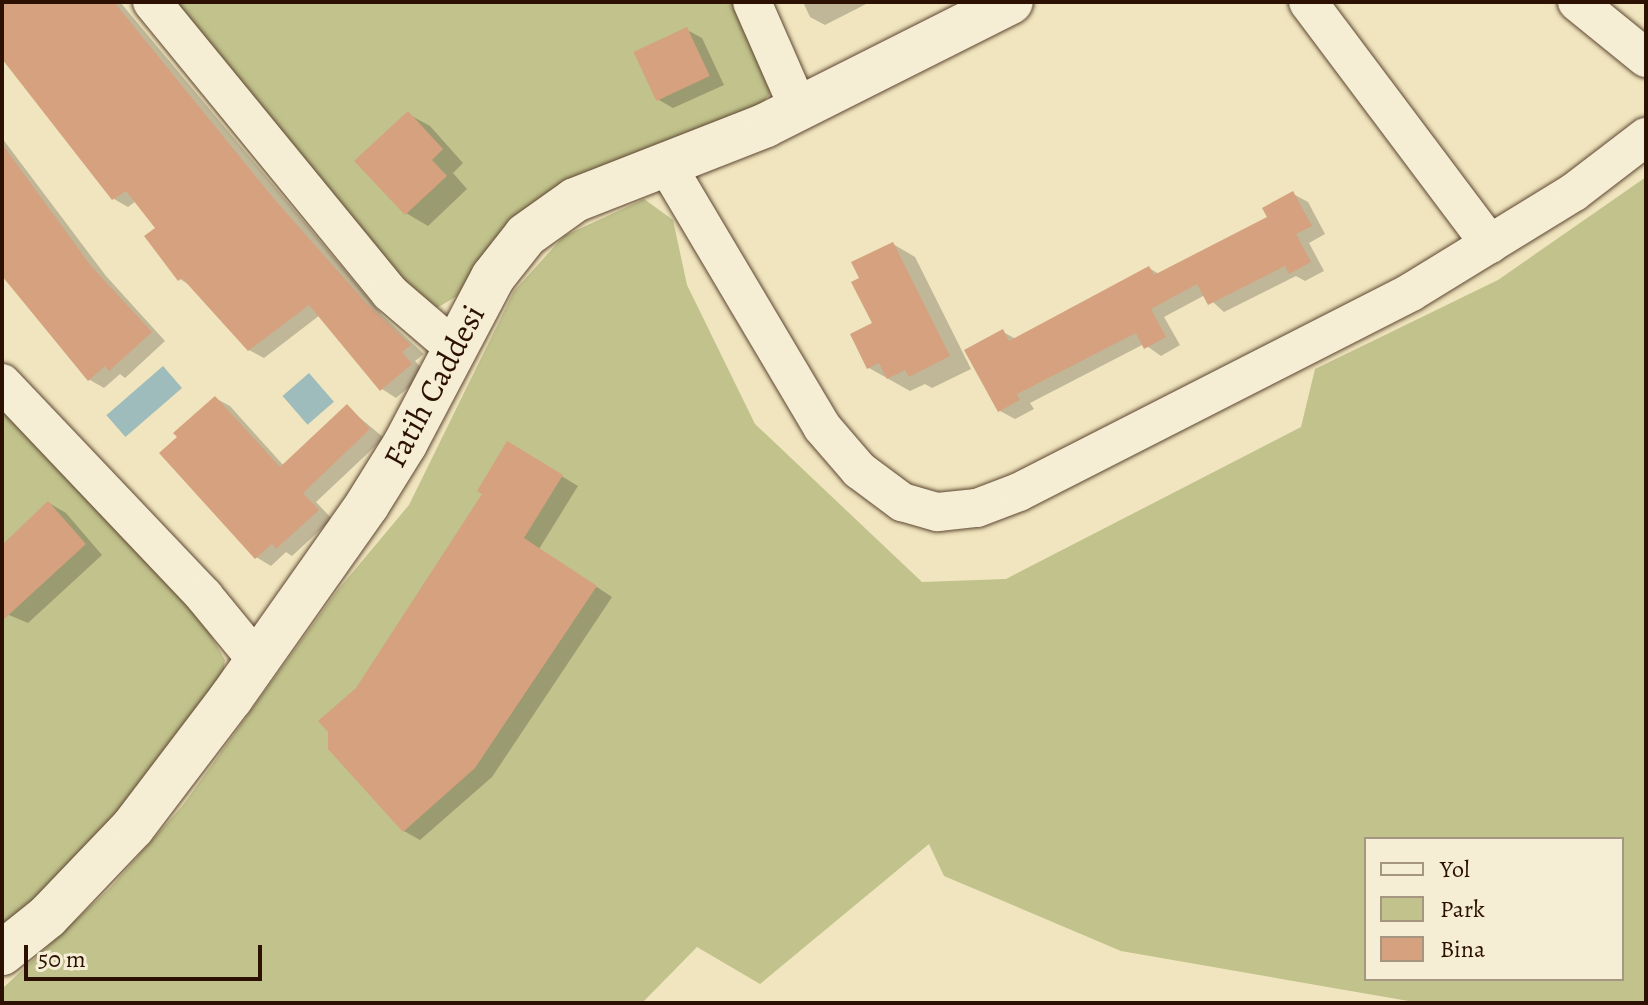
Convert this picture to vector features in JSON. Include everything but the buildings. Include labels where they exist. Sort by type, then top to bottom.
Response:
[{"type":"street","points":[[152,2],[390,293],[453,347]]},
{"type":"street","points":[[752,2],[799,109]]},
{"type":"street","name":"Fatih Caddesi","points":[[2,953],[47,917],[133,827],[367,505],[405,444],[453,347],[493,277],[526,235],[575,200],[799,109],[1011,2]]},
{"type":"street","points":[[1308,2],[1490,244]]},
{"type":"street","points":[[1577,2],[1646,58]]},
{"type":"street","points":[[666,164],[822,427],[859,470],[902,502],[938,512],[977,508],[1019,492],[1411,292],[1574,192],[1646,137]]},
{"type":"street","points":[[2,383],[204,596],[255,658]]},
{"type":"green space","points":[[170,2],[732,2],[772,91],[753,114],[475,268],[457,296],[435,309],[416,299]]},
{"type":"green space","points":[[1646,177],[1646,1003],[1420,1003],[1121,951],[944,876],[929,844],[760,984],[697,947],[642,1003],[2,1003],[2,989],[110,888],[183,805],[337,591],[409,505],[514,291],[564,236],[644,199],[673,220],[687,285],[755,424],[922,582],[1006,579],[1301,427],[1315,369],[1498,280]]},
{"type":"green space","points":[[2,404],[194,606],[225,660],[222,682],[71,869],[2,936]]},
{"type":"water","points":[[163,366],[182,388],[125,437],[106,415]]},
{"type":"water","points":[[309,373],[334,402],[308,425],[283,396]]}]
